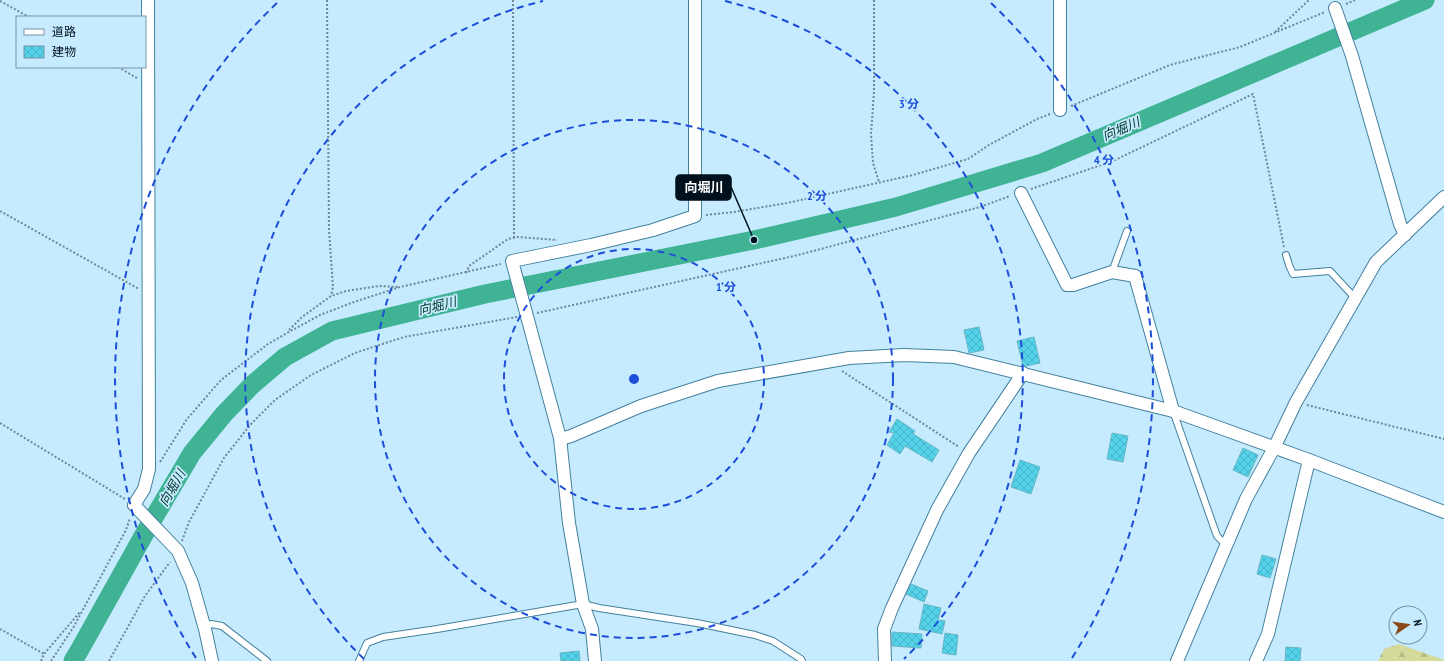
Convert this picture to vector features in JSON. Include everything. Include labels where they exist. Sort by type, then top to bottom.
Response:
[{"type":"street","points":[[148,0],[149,469],[144,489],[136,507],[175,549],[192,582],[212,661]]},
{"type":"street","points":[[595,661],[592,629],[583,604],[569,523],[560,438],[513,264],[653,230],[695,216],[695,0]]},
{"type":"street","points":[[1060,0],[1060,110]]},
{"type":"street","points":[[1335,8],[1352,56],[1400,224],[1405,235]]},
{"type":"street","points":[[1021,193],[1067,285],[1073,285],[1112,272],[1135,276],[1173,411]]},
{"type":"street","points":[[1177,661],[1246,499],[1274,448],[1296,402],[1355,298],[1376,262],[1444,197]]},
{"type":"street","points":[[560,438],[572,436],[641,406],[718,381],[755,376],[849,358],[904,354],[954,357],[1173,411],[1309,460],[1444,512]]},
{"type":"street","points":[[885,661],[884,629],[936,510],[969,453],[1023,373]]},
{"type":"street","points":[[1256,661],[1268,634],[1309,460]]},
{"type":"lane","points":[[1112,272],[1127,231]]},
{"type":"lane","points":[[1286,255],[1293,274],[1330,271],[1355,298]]},
{"type":"lane","points":[[1173,411],[1217,536],[1226,545]]},
{"type":"lane","points":[[359,661],[367,642],[383,637],[583,604],[599,608],[697,623],[755,635],[773,641],[802,661]]},
{"type":"lane","points":[[205,629],[211,624],[222,626],[267,661]]},
{"type":"path","points":[[327,0],[331,296]]},
{"type":"path","points":[[513,0],[514,238]]},
{"type":"path","points":[[874,0],[874,91],[871,134],[873,163],[879,182]]},
{"type":"path","points":[[1274,33],[1309,0]]},
{"type":"path","points":[[0,1],[27,16]]},
{"type":"path","points":[[695,216],[734,212],[787,203],[913,175],[968,159],[989,145],[1037,119],[1170,65],[1240,47],[1335,8]]},
{"type":"path","points":[[120,68],[141,80],[148,80]]},
{"type":"path","points":[[109,661],[145,596],[175,549],[224,458],[250,425],[275,400],[311,375],[355,353],[404,337],[794,256],[980,207],[1113,161],[1253,94],[1286,255]]},
{"type":"path","points":[[0,211],[145,293],[149,293]]},
{"type":"path","points":[[466,273],[469,266],[508,239],[518,237],[563,240]]},
{"type":"path","points":[[149,469],[158,465],[187,419],[221,380],[268,344],[287,333],[320,315],[400,287],[513,264]]},
{"type":"path","points":[[287,333],[302,317],[331,296],[346,291],[379,286],[400,287]]},
{"type":"path","points":[[827,362],[969,453]]},
{"type":"path","points":[[1296,402],[1444,439]]},
{"type":"path","points":[[0,423],[136,507],[126,530],[73,628],[51,661]]},
{"type":"path","points":[[41,661],[44,654],[84,608]]},
{"type":"path","points":[[0,629],[44,654]]},
{"type":"green space","points":[[1396,645],[1402,645],[1444,661],[1378,661],[1384,649]]},
{"type":"building","points":[[979,327],[984,350],[969,353],[964,330]]},
{"type":"building","points":[[1034,337],[1040,363],[1023,366],[1017,341]]},
{"type":"building","points":[[897,419],[915,431],[913,434],[939,450],[932,462],[905,446],[900,454],[887,445],[894,433],[889,432]]},
{"type":"building","points":[[1112,433],[1128,436],[1123,462],[1107,459]]},
{"type":"building","points":[[1243,448],[1258,455],[1248,477],[1233,470]]},
{"type":"building","points":[[1020,460],[1040,467],[1031,494],[1011,487]]},
{"type":"building","points":[[1262,555],[1276,559],[1270,578],[1257,574]]},
{"type":"building","points":[[911,584],[928,591],[924,602],[906,594]]},
{"type":"building","points":[[924,604],[941,608],[938,620],[945,621],[942,634],[919,629]]},
{"type":"building","points":[[892,632],[922,634],[921,648],[892,646]]},
{"type":"building","points":[[945,633],[958,635],[956,655],[942,653]]},
{"type":"building","points":[[1286,647],[1301,648],[1300,661],[1285,661]]},
{"type":"building","points":[[579,651],[580,661],[561,661],[560,653]]},
{"type":"waterway","name":"向堀川","points":[[73,661],[192,453],[224,414],[252,385],[285,357],[332,331],[485,294],[754,240],[896,207],[1042,163],[1425,0]]},
{"type":"place","name":"向堀川","points":[[754,240]]}]
